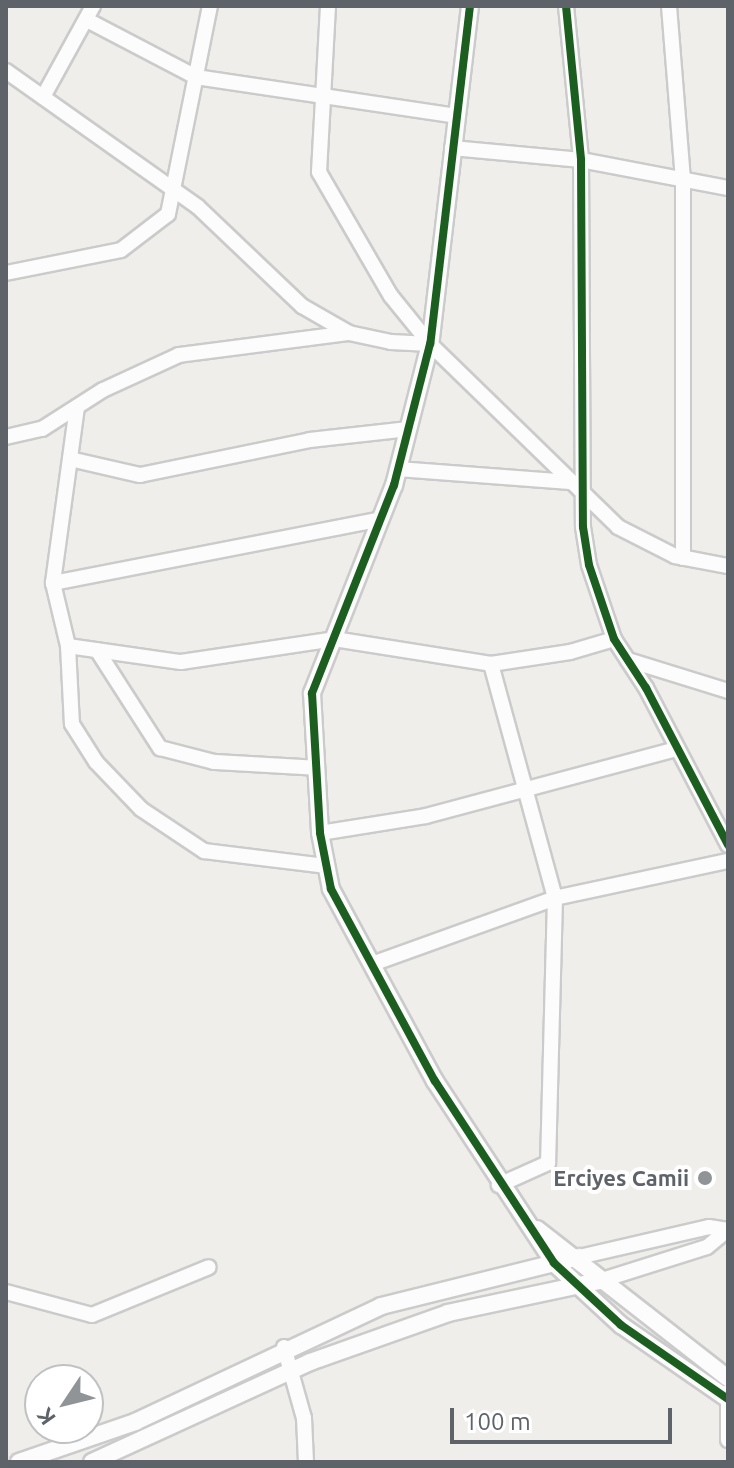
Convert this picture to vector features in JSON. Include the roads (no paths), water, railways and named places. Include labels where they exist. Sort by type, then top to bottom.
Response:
[{"type":"street","points":[[6,273],[121,250],[168,214],[210,6]]},
{"type":"street","points":[[328,6],[319,172],[391,296],[430,344],[618,527],[683,558],[728,566]]},
{"type":"street","points":[[470,6],[430,344],[398,469],[312,693],[320,833],[331,889],[499,1185],[529,1223],[554,1263],[578,1287],[621,1325],[728,1396],[728,1440]]},
{"type":"street","points":[[566,6],[581,160],[584,496],[589,565],[614,639],[728,845]]},
{"type":"street","points":[[669,6],[683,180],[683,558]]},
{"type":"street","points":[[43,97],[90,13],[196,77],[322,99],[456,116]]},
{"type":"street","points":[[6,71],[174,190],[302,306],[349,333],[391,342],[430,344]]},
{"type":"street","points":[[452,148],[581,160],[728,188]]},
{"type":"street","points":[[6,437],[42,429],[77,407],[179,355],[349,333]]},
{"type":"street","points":[[77,407],[53,583],[68,646],[72,724],[96,762],[141,809],[204,851],[327,866]]},
{"type":"street","points":[[70,459],[140,475],[310,440],[408,429]]},
{"type":"street","points":[[398,469],[570,482]]},
{"type":"street","points":[[53,583],[381,519]]},
{"type":"street","points":[[68,646],[181,662],[334,639],[491,664],[570,652],[614,639]]},
{"type":"street","points":[[97,650],[160,748],[214,762],[317,768]]},
{"type":"street","points":[[628,660],[728,691]]},
{"type":"street","points":[[491,664],[521,788],[546,849],[555,898],[548,1163],[499,1185]]},
{"type":"street","points":[[320,833],[426,816],[521,788],[676,749]]},
{"type":"street","points":[[372,964],[555,898],[728,861]]},
{"type":"street","points":[[529,1223],[579,1257],[599,1281],[728,1378]]},
{"type":"street","points":[[19,1462],[135,1422],[284,1347],[381,1306],[709,1227],[728,1230]]},
{"type":"street","points":[[92,1462],[116,1458],[295,1373],[310,1362],[448,1313],[578,1287],[707,1247],[728,1230]]},
{"type":"street","points":[[6,1292],[92,1315],[209,1267]]},
{"type":"street","points":[[284,1347],[295,1373],[306,1462]]},
{"type":"place","name":"Erciyes Camii","points":[[705,1178]]}]
